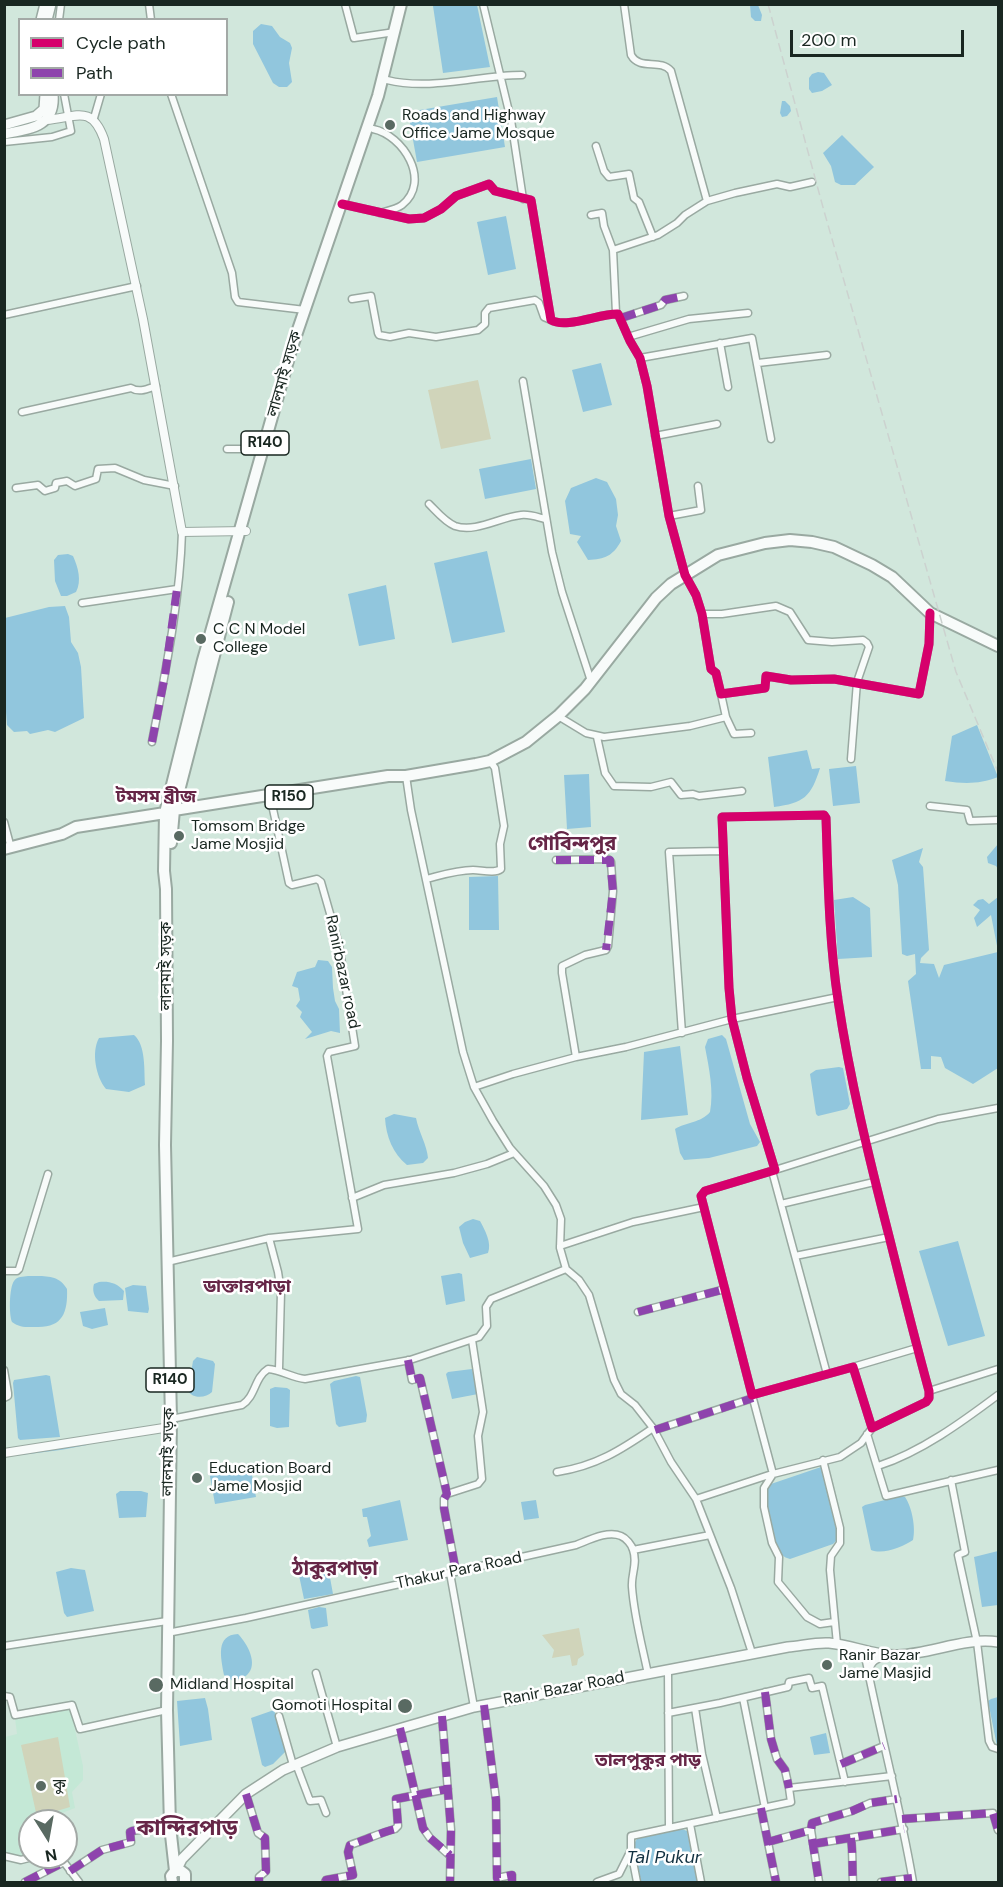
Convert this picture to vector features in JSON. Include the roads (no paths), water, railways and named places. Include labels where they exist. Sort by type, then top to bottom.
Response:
[{"type":"main road","name":"লালমাই সড়ক","points":[[344,204],[378,96],[396,32],[401,4]]},
{"type":"main road","name":"লালমাই সড়ক","points":[[244,531],[262,452],[306,310],[373,129],[399,40],[406,4]]},
{"type":"main road","points":[[4,125],[36,116],[44,109],[45,96]]},
{"type":"main road","points":[[4,134],[28,129],[46,120],[51,114],[53,96]]},
{"type":"main road","name":"লালমাই সড়ক","points":[[173,1878],[167,1710],[171,1423],[165,1145],[166,889],[170,872],[169,815],[208,662],[306,310]]},
{"type":"main road","name":"R150","points":[[8,848],[62,834],[76,827],[122,824],[388,776],[406,776],[490,761],[526,742],[558,716],[591,681],[656,598],[670,584],[718,555],[740,548],[790,540],[834,547],[872,565],[892,578],[930,613],[999,646]]},
{"type":"main road","name":"Ranir Bazar Road","points":[[173,1878],[183,1859],[246,1794],[283,1770],[337,1748],[442,1716],[479,1706],[788,1647],[823,1643],[837,1644],[864,1651],[896,1655],[977,1642],[999,1642]]},
{"type":"main road","points":[[173,1878],[182,1871],[185,1874],[185,1882]]},
{"type":"street","points":[[345,4],[354,38],[396,32]]},
{"type":"street","points":[[483,4],[511,120],[523,199]]},
{"type":"street","points":[[624,4],[631,55],[634,61],[639,64],[664,65],[671,70],[707,201]]},
{"type":"street","points":[[387,80],[401,84],[429,83],[500,75],[522,75]]},
{"type":"street","points":[[4,142],[52,137],[71,131],[64,96]]},
{"type":"street","points":[[94,118],[100,96]]},
{"type":"street","points":[[172,96],[232,273],[237,302],[306,310]]},
{"type":"street","points":[[46,120],[86,115],[94,118],[104,138],[137,286],[175,486],[182,532],[177,589],[165,675],[152,742]]},
{"type":"street","points":[[373,129],[383,131],[402,146],[414,173],[411,195],[401,206],[380,213]]},
{"type":"street","points":[[596,146],[604,171],[609,177],[629,174],[634,198],[639,202],[652,237]]},
{"type":"street","points":[[613,250],[652,237],[707,201],[777,184],[790,186],[812,182]]},
{"type":"street","points":[[344,204],[409,219],[424,218],[456,196],[486,184],[492,186],[495,191],[531,200],[551,320]]},
{"type":"street","points":[[591,215],[602,213],[613,250],[618,316],[640,358],[647,386],[669,516],[685,575],[696,595],[702,614],[711,669],[716,673],[726,717],[734,734],[751,733]]},
{"type":"street","points":[[4,315],[137,286]]},
{"type":"street","points":[[352,299],[371,296],[379,335],[387,337],[409,333],[436,337],[478,330],[485,324],[485,313],[489,308],[535,300],[539,303],[544,317],[556,322],[618,316],[661,305],[665,300],[684,296]]},
{"type":"street","points":[[628,337],[689,319],[748,313]]},
{"type":"street","points":[[640,358],[752,338],[771,439]]},
{"type":"street","points":[[720,343],[728,387]]},
{"type":"street","points":[[758,363],[827,355]]},
{"type":"street","points":[[523,381],[545,519],[562,592],[591,681]]},
{"type":"street","points":[[22,412],[131,388],[136,391],[156,386]]},
{"type":"street","points":[[655,436],[717,424]]},
{"type":"street","points":[[227,449],[250,449],[262,452]]},
{"type":"street","points":[[16,488],[38,485],[45,491],[55,488],[56,483],[67,481],[75,486],[96,479],[97,471],[109,468],[144,480],[175,486]]},
{"type":"street","points":[[669,516],[701,510],[698,486]]},
{"type":"street","points":[[429,504],[442,518],[455,526],[468,527],[521,515],[533,515],[545,519]]},
{"type":"street","points":[[182,532],[244,531]]},
{"type":"street","points":[[82,603],[177,589]]},
{"type":"street","points":[[702,614],[722,614],[776,606],[790,612],[808,640],[832,642],[863,640],[867,643],[869,647],[857,682],[851,759]]},
{"type":"street","points":[[721,694],[765,688],[766,676],[791,680],[834,679],[919,694],[929,644],[930,613]]},
{"type":"street","points":[[558,716],[597,737],[690,726],[726,717]]},
{"type":"street","points":[[597,737],[605,774],[614,786],[651,787],[671,782],[681,795],[699,796],[742,792]]},
{"type":"street","points":[[426,879],[452,872],[473,870],[496,872],[501,869],[504,826],[495,768],[490,761]]},
{"type":"street","points":[[406,776],[463,1052],[474,1087],[514,1153],[544,1186],[556,1205],[561,1219],[560,1246],[566,1269],[579,1280],[589,1295],[614,1380],[621,1394],[635,1406],[654,1429],[671,1462],[696,1499],[752,1653]]},
{"type":"street","name":"Ranirbazar road","points":[[269,1238],[358,1229],[327,1056],[328,1052],[355,1046],[339,945],[321,882],[317,879],[292,885],[289,883],[278,797]]},
{"type":"street","points":[[930,806],[967,810],[970,821],[999,820]]},
{"type":"street","points":[[696,1499],[773,1474],[840,1457],[861,1443],[872,1428],[926,1402],[929,1398],[865,1143],[838,998],[828,877],[826,818],[824,815],[722,818],[732,1019],[828,1374]]},
{"type":"street","points":[[4,822],[8,848]]},
{"type":"street","points":[[682,1033],[669,852],[723,851]]},
{"type":"street","points":[[556,860],[608,859],[611,862],[613,891],[608,946],[606,950],[585,955],[562,966],[576,1057]]},
{"type":"street","points":[[474,1087],[576,1057],[627,1047],[732,1019],[838,998]]},
{"type":"street","points":[[834,1622],[820,1624],[807,1617],[778,1582],[779,1557],[772,1543],[764,1507],[764,1488],[773,1474],[701,1196],[705,1191],[938,1119],[999,1108]]},
{"type":"street","points":[[352,1198],[384,1185],[454,1173],[487,1164],[514,1153]]},
{"type":"street","points":[[4,1271],[20,1269],[48,1174]]},
{"type":"street","points":[[781,1204],[874,1182]]},
{"type":"street","points":[[560,1246],[633,1222],[704,1207]]},
{"type":"street","points":[[795,1256],[889,1237]]},
{"type":"street","points":[[167,1262],[269,1238],[281,1292],[279,1369]]},
{"type":"street","points":[[4,1453],[171,1423],[242,1405],[250,1397],[262,1373],[268,1369],[279,1369],[298,1379],[305,1379],[408,1360],[472,1340],[484,1332],[488,1326],[486,1307],[491,1299],[566,1269]]},
{"type":"street","points":[[638,1312],[725,1289]]},
{"type":"street","points":[[472,1340],[483,1412],[478,1436],[482,1479],[478,1484],[447,1494],[444,1499],[444,1508],[453,1572],[496,1800],[497,1878],[512,1875],[512,1882]]},
{"type":"street","points":[[557,1472],[590,1464],[615,1454],[654,1429],[752,1396],[917,1348]]},
{"type":"street","points":[[408,1360],[412,1380],[420,1378],[447,1494]]},
{"type":"street","points":[[853,1367],[872,1428]]},
{"type":"street","points":[[929,1391],[999,1369]]},
{"type":"street","points":[[4,1370],[8,1393],[8,1396],[4,1398]]},
{"type":"street","points":[[878,1466],[899,1459],[999,1395]]},
{"type":"street","points":[[867,1434],[886,1496],[999,1470]]},
{"type":"street","points":[[823,1460],[840,1528],[840,1543],[831,1556],[830,1570],[837,1644]]},
{"type":"street","points":[[951,1480],[965,1552],[958,1555],[977,1642],[989,1742],[992,1747],[999,1749]]},
{"type":"street","name":"Thakur Para Road","points":[[167,1633],[246,1618],[576,1545],[610,1535],[621,1536],[628,1541],[633,1550]]},
{"type":"street","points":[[648,1674],[631,1583],[635,1566],[633,1550],[710,1535]]},
{"type":"street","points":[[4,1646],[167,1621]]},
{"type":"street","points":[[864,1651],[902,1819],[913,1880],[880,1882]]},
{"type":"street","points":[[868,1675],[871,1664],[875,1660],[896,1655]]},
{"type":"street","points":[[668,1671],[669,1828]]},
{"type":"street","points":[[316,1673],[337,1748]]},
{"type":"street","points":[[668,1713],[788,1687],[789,1682],[809,1678],[812,1688],[822,1686],[845,1782]]},
{"type":"street","points":[[638,1882],[631,1850],[631,1836],[791,1802],[785,1770],[777,1759],[771,1739],[765,1692]]},
{"type":"street","points":[[4,1696],[10,1696],[15,1715],[72,1705],[80,1729],[167,1710]]},
{"type":"street","points":[[743,1698],[776,1882]]},
{"type":"street","points":[[695,1708],[702,1754],[717,1818]]},
{"type":"street","points":[[279,1716],[310,1801],[321,1800],[326,1814]]},
{"type":"street","points":[[442,1716],[451,1830],[450,1882]]},
{"type":"street","points":[[400,1728],[423,1828],[430,1838],[450,1855]]},
{"type":"street","points":[[841,1764],[884,1746]]},
{"type":"street","points":[[789,1788],[892,1776]]},
{"type":"street","points":[[325,1882],[352,1876],[348,1847],[398,1826],[394,1805],[396,1799],[448,1789]]},
{"type":"street","points":[[246,1794],[258,1833],[265,1838],[266,1871],[260,1877],[259,1882]]},
{"type":"street","points":[[819,1882],[811,1830],[812,1823],[870,1803],[897,1799]]},
{"type":"street","points":[[902,1819],[993,1813],[999,1830]]},
{"type":"street","points":[[690,1824],[701,1882]]},
{"type":"street","points":[[79,1882],[70,1871],[102,1850],[131,1842],[130,1832],[170,1826]]},
{"type":"street","points":[[813,1844],[904,1829]]},
{"type":"street","points":[[768,1842],[811,1830]]},
{"type":"street","points":[[850,1838],[853,1882]]},
{"type":"street","points":[[597,1882],[619,1874],[631,1850]]},
{"type":"street","points":[[25,1882],[47,1869]]},
{"type":"water","points":[[477,5],[490,67],[443,73],[433,6]]},
{"type":"water","points":[[750,5],[758,5],[762,15],[761,21],[755,21],[751,17]]},
{"type":"water","points":[[261,24],[272,26],[280,37],[290,43],[292,48],[289,63],[292,82],[287,87],[279,87],[273,83],[253,44],[253,31]]},
{"type":"water","points":[[818,72],[824,73],[832,85],[822,91],[812,93],[809,89],[809,78]]},
{"type":"water","points":[[497,97],[505,147],[417,162],[408,112]]},
{"type":"water","points":[[782,101],[790,106],[791,111],[787,116],[782,117],[780,113]]},
{"type":"water","points":[[842,135],[874,167],[855,185],[841,185],[835,182],[831,166],[823,153]]},
{"type":"water","points":[[506,216],[516,269],[488,275],[477,222]]},
{"type":"water","points":[[601,363],[612,405],[583,412],[572,370]]},
{"type":"water","points":[[531,459],[536,489],[485,499],[479,469]]},
{"type":"water","points":[[596,478],[607,482],[616,499],[618,515],[616,526],[621,541],[608,556],[588,560],[577,542],[581,536],[570,534],[565,501],[571,488]]},
{"type":"water","points":[[487,551],[505,632],[452,643],[434,563]]},
{"type":"water","points":[[68,554],[75,560],[79,583],[76,592],[61,596],[55,581],[54,560],[58,555]]},
{"type":"water","points":[[386,585],[395,639],[359,646],[348,594]]},
{"type":"water","points":[[65,606],[69,617],[71,642],[78,653],[81,667],[84,718],[55,732],[48,730],[30,734],[27,731],[14,732],[7,725],[5,618],[49,607]]},
{"type":"water","points":[[977,725],[998,777],[972,783],[945,781],[952,736]]},
{"type":"water","points":[[807,750],[812,769],[820,768],[813,786],[799,801],[774,807],[768,757]]},
{"type":"water","points":[[856,766],[860,803],[833,806],[829,769]]},
{"type":"water","points":[[589,774],[591,827],[567,829],[564,775]]},
{"type":"water","points":[[998,844],[998,869],[988,863],[987,857]]},
{"type":"water","points":[[923,848],[919,862],[923,867],[929,950],[921,958],[920,963],[934,964],[939,978],[944,965],[998,952],[998,1068],[973,1084],[945,1068],[941,1057],[931,1056],[931,1069],[921,1069],[908,981],[916,974],[915,954],[907,956],[902,954],[898,885],[892,860]]},
{"type":"water","points":[[498,876],[499,930],[469,930],[469,877]]},
{"type":"water","points":[[853,897],[870,908],[872,957],[838,959],[834,900]]},
{"type":"water","points":[[998,897],[998,951],[991,915],[977,927],[974,918],[980,910],[973,905],[983,899],[989,904]]},
{"type":"water","points":[[318,960],[328,961],[332,967],[335,1001],[339,1009],[340,1033],[331,1031],[305,1039],[312,1032],[300,1017],[302,1012],[296,1006],[300,1000],[298,988],[292,986],[297,972],[315,967]]},
{"type":"water","points":[[134,1035],[141,1045],[145,1085],[129,1092],[106,1089],[100,1078],[95,1057],[99,1038]]},
{"type":"water","points":[[722,1035],[726,1039],[750,1124],[760,1142],[757,1146],[709,1158],[684,1160],[680,1153],[675,1129],[702,1118],[710,1112],[711,1088],[705,1047],[708,1039]]},
{"type":"water","points":[[680,1046],[688,1115],[641,1120],[644,1052]]},
{"type":"water","points":[[843,1068],[850,1104],[847,1109],[818,1116],[810,1074],[816,1070]]},
{"type":"water","points":[[394,1114],[416,1118],[428,1158],[423,1163],[407,1165],[394,1150],[385,1118]]},
{"type":"water","points":[[473,1219],[480,1221],[489,1249],[488,1253],[470,1258],[459,1227]]},
{"type":"water","points":[[958,1241],[985,1336],[948,1346],[919,1251]]},
{"type":"water","points":[[462,1274],[465,1301],[446,1305],[441,1276]]},
{"type":"water","points":[[28,1276],[55,1278],[67,1289],[66,1305],[62,1317],[52,1325],[30,1327],[12,1322],[10,1302],[12,1284],[17,1278]]},
{"type":"water","points":[[109,1282],[119,1286],[124,1291],[123,1300],[99,1301],[93,1289],[94,1284]]},
{"type":"water","points":[[133,1285],[146,1286],[148,1313],[128,1311],[125,1288]]},
{"type":"water","points":[[105,1308],[108,1325],[92,1329],[83,1326],[80,1312]]},
{"type":"water","points":[[197,1357],[213,1361],[215,1364],[212,1392],[203,1396],[190,1394],[188,1391],[193,1361]]},
{"type":"water","points":[[472,1369],[478,1394],[452,1399],[446,1374]]},
{"type":"water","points":[[50,1376],[60,1437],[20,1440],[14,1380]]},
{"type":"water","points":[[356,1376],[360,1377],[367,1415],[366,1422],[339,1427],[336,1424],[330,1384]]},
{"type":"water","points":[[275,1387],[290,1390],[289,1427],[270,1426],[270,1389]]},
{"type":"water","points":[[250,1464],[256,1497],[215,1504],[209,1471]]},
{"type":"water","points":[[821,1467],[830,1494],[838,1539],[833,1544],[790,1559],[782,1555],[774,1541],[768,1511],[768,1485]]},
{"type":"water","points":[[120,1491],[148,1493],[146,1517],[119,1518],[116,1494]]},
{"type":"water","points":[[901,1496],[905,1497],[911,1512],[914,1524],[913,1540],[893,1550],[881,1552],[871,1550],[862,1507]]},
{"type":"water","points":[[400,1500],[408,1540],[369,1547],[367,1540],[371,1536],[367,1517],[363,1517],[362,1509]]},
{"type":"water","points":[[536,1500],[539,1518],[524,1520],[521,1502]]},
{"type":"water","points":[[998,1551],[998,1605],[982,1607],[974,1557]]},
{"type":"water","points":[[327,1561],[333,1594],[304,1599],[297,1566]]},
{"type":"water","points":[[71,1568],[85,1570],[94,1611],[67,1617],[64,1613],[56,1572]]},
{"type":"water","points":[[326,1608],[328,1626],[313,1629],[308,1610]]},
{"type":"water","points":[[238,1634],[248,1648],[252,1665],[247,1675],[233,1681],[224,1675],[221,1648],[226,1638]]},
{"type":"water","points":[[998,1697],[998,1746],[997,1746],[988,1701]]},
{"type":"water","points":[[205,1698],[212,1740],[180,1746],[177,1701]]},
{"type":"water","points":[[274,1710],[286,1751],[273,1764],[265,1767],[262,1765],[251,1718]]},
{"type":"water","points":[[826,1733],[830,1753],[814,1755],[810,1737]]},
{"type":"water","name":"Tal Pukur","points":[[682,1829],[687,1831],[697,1882],[641,1882],[634,1844],[638,1837]]},
{"type":"waterway","points":[[7,1456],[88,1444]]},
{"type":"railway","points":[[768,4],[824,211],[956,672],[998,772]]},
{"type":"place","name":"Roads and Highway Office Jame Mosque","points":[[390,125]]},
{"type":"place","name":"C C N Model College","points":[[201,639]]},
{"type":"place","name":"Tomsom Bridge Jame Mosjid","points":[[179,836]]},
{"type":"place","name":"Education Board Jame Mosjid","points":[[197,1478]]},
{"type":"place","name":"Ranir Bazar Jame Masjid","points":[[827,1665]]},
{"type":"place","name":"Midland Hospital","points":[[156,1685]]},
{"type":"place","name":"Gomoti Hospital","points":[[405,1706]]},
{"type":"place","name":"কু","points":[[41,1786]]},
{"type":"district","name":"টমসম ব্রীজ","points":[[156,797]]},
{"type":"district","name":"গোবিন্দপুর","points":[[572,845]]},
{"type":"district","name":"ডাক্তারপাড়া","points":[[247,1287]]},
{"type":"district","name":"ঠাকুরপাড়া","points":[[335,1570]]},
{"type":"district","name":"তালপুকুর পাড়","points":[[648,1761]]},
{"type":"district","name":"কান্দিরপাড়","points":[[187,1829]]}]
